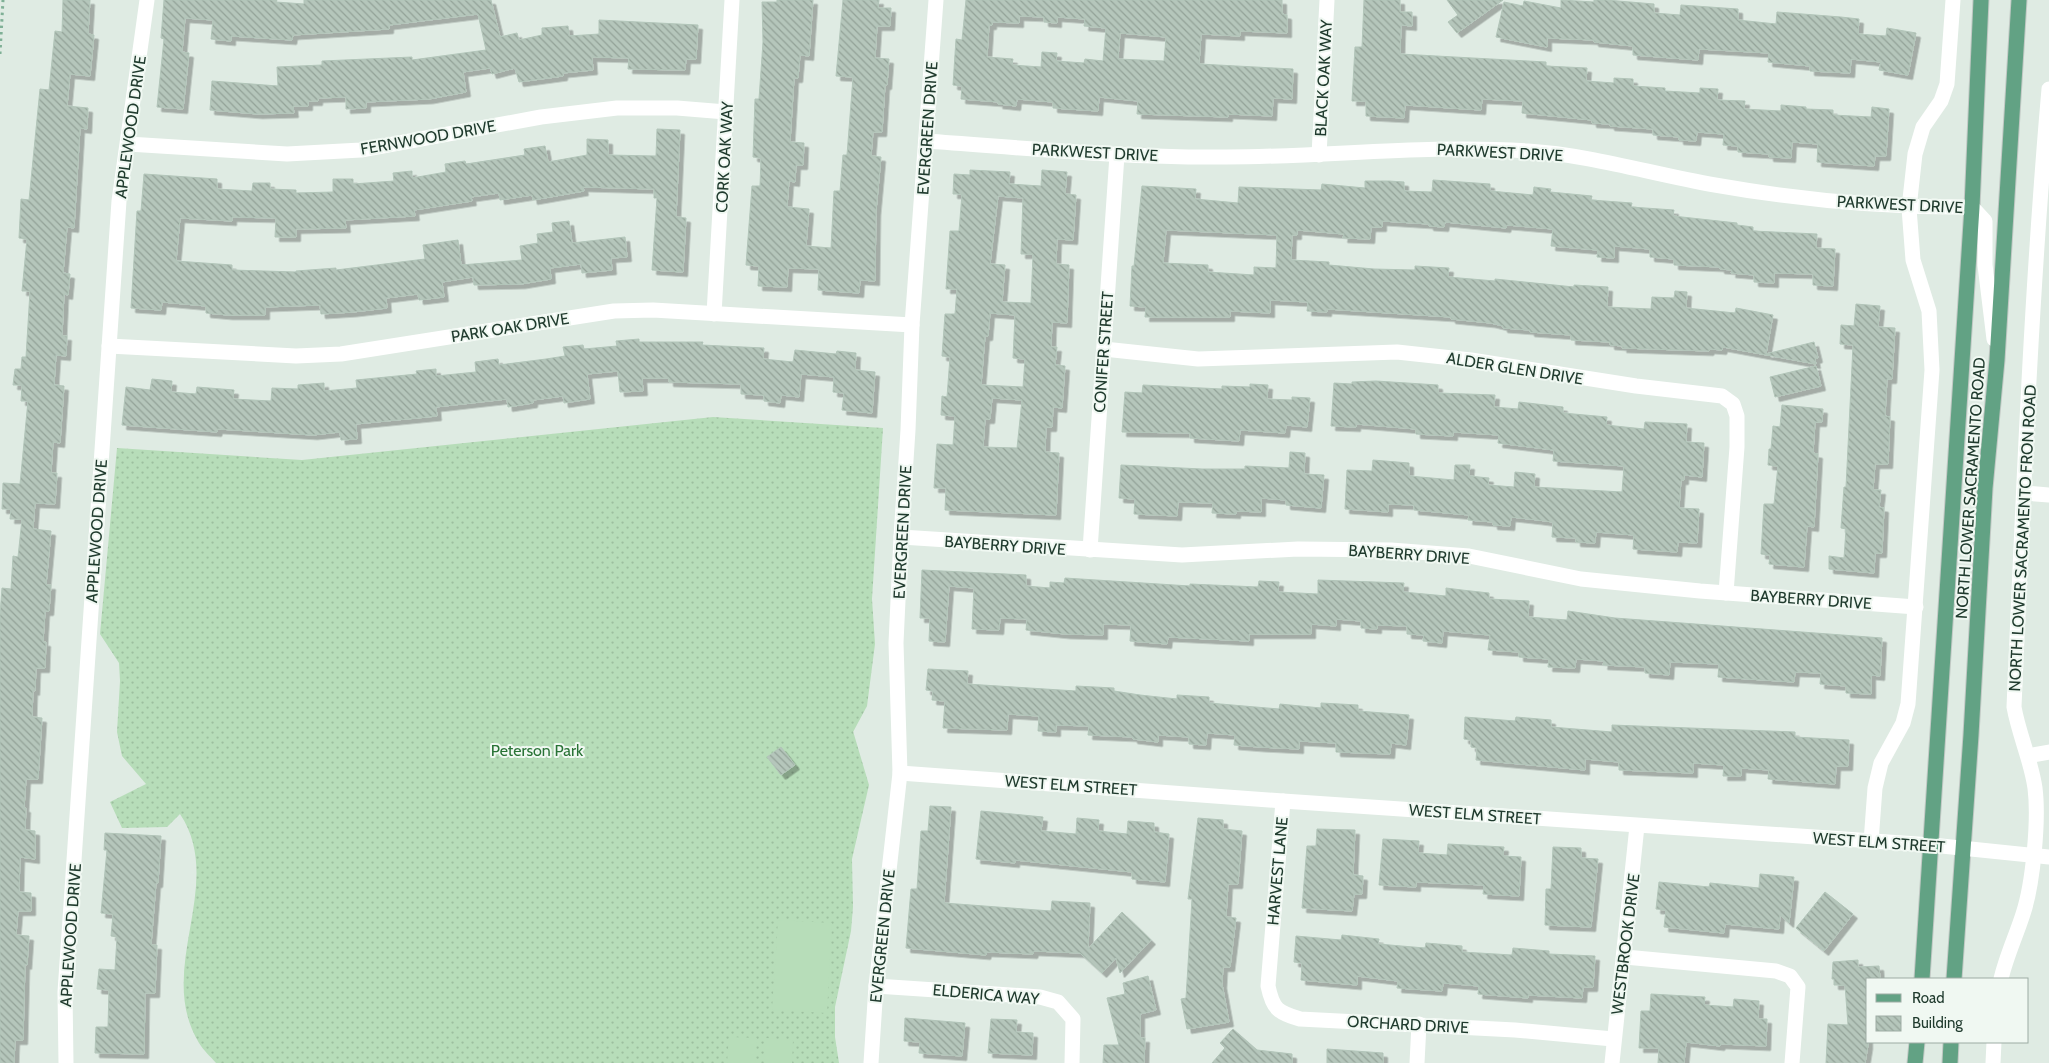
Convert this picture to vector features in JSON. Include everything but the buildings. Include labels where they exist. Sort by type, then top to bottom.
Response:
[{"type":"main road","name":"NORTH LOWER SACRAMENTO ROAD","points":[[1922,978],[1972,207],[1981,0]]},
{"type":"main road","name":"NORTH LOWER SACRAMENTO ROAD","points":[[1954,978],[1985,488],[1997,360],[2019,0]]},
{"type":"main road","points":[[1915,1063],[1916,1043]]},
{"type":"main road","points":[[1950,1063],[1951,1043]]},
{"type":"street","name":"APPLEWOOD DRIVE","points":[[66,1063],[65,992],[120,201],[147,0]]},
{"type":"street","name":"CORK OAK WAY","points":[[714,314],[732,0]]},
{"type":"street","name":"EVERGREEN DRIVE","points":[[871,1063],[876,986],[900,773],[896,643],[912,325],[936,0]]},
{"type":"street","name":"BLACK OAK WAY","points":[[1319,155],[1327,0]]},
{"type":"street","points":[[1871,842],[1875,788],[1881,763],[1903,723],[1908,704],[1932,370],[1932,339],[1929,311],[1913,260],[1909,208],[1915,154],[1923,127],[1941,101],[1947,84],[1953,0]]},
{"type":"street","name":"NORTH LOWER SACRAMENTO FRON ROAD","points":[[2001,978],[2024,912],[2032,877],[2035,790],[2028,756],[2018,727],[2014,707],[2040,193],[2049,89]]},
{"type":"street","name":"FERNWOOD DRIVE","points":[[128,144],[287,154],[361,150],[541,117],[617,108],[677,108],[726,112]]},
{"type":"street","name":"PARKWEST DRIVE","points":[[926,141],[1117,154],[1224,157],[1319,155],[1420,149],[1528,151],[1575,156],[1715,185],[1838,202],[1909,208],[1972,207],[1985,221],[1985,265],[1997,360]]},
{"type":"street","name":"CONIFER STREET","points":[[1090,550],[1117,154]]},
{"type":"street","name":"PARK OAK DRIVE","points":[[109,346],[225,353],[341,354],[614,311],[654,310],[912,325]]},
{"type":"street","name":"ALDER GLEN DRIVE","points":[[1104,349],[1198,358],[1397,352],[1471,360],[1636,386],[1722,396],[1733,404],[1737,416],[1737,446],[1726,593]]},
{"type":"street","points":[[2024,492],[2049,495]]},
{"type":"street","name":"BAYBERRY DRIVE","points":[[901,538],[1182,555],[1298,549],[1391,550],[1469,556],[1581,579],[1726,593],[1916,607]]},
{"type":"street","points":[[2028,756],[2049,752]]},
{"type":"street","name":"WEST ELM STREET","points":[[900,773],[1637,826],[1932,845],[2049,857]]},
{"type":"street","name":"HARVEST LANE","points":[[1272,940],[1283,801]]},
{"type":"street","name":"WESTBROOK DRIVE","points":[[1612,1063],[1613,1039],[1625,957],[1637,826]]},
{"type":"street","name":"ORCHARD DRIVE","points":[[1272,940],[1268,986],[1272,1004],[1282,1014],[1300,1019],[1419,1024],[1613,1039]]},
{"type":"street","points":[[1625,957],[1776,970],[1790,976],[1798,987],[1792,1063]]},
{"type":"street","name":"ELDERICA WAY","points":[[876,986],[1040,997],[1058,1002],[1073,1019],[1072,1063]]},
{"type":"street","points":[[1417,1063],[1419,1024]]},
{"type":"street","points":[[1993,1063],[1994,1043]]},
{"type":"path","points":[[0,54],[3,0]]},
{"type":"green space","name":"Peterson Park","points":[[713,417],[883,428],[872,599],[875,644],[867,706],[853,732],[869,785],[852,859],[853,907],[851,931],[835,1007],[835,1037],[839,1063],[216,1063],[199,1043],[187,1015],[184,986],[186,957],[195,898],[196,869],[192,841],[180,814],[167,827],[122,828],[110,802],[146,784],[122,756],[117,732],[120,681],[119,663],[100,634],[117,448],[302,460]]},
{"type":"green space","points":[[778,920],[832,923],[827,1013],[772,1010]]},
{"type":"green space","points":[[729,1037],[757,1038],[755,1063],[727,1063]]},
{"type":"green space","points":[[765,1038],[793,1040],[792,1063],[764,1063]]}]
